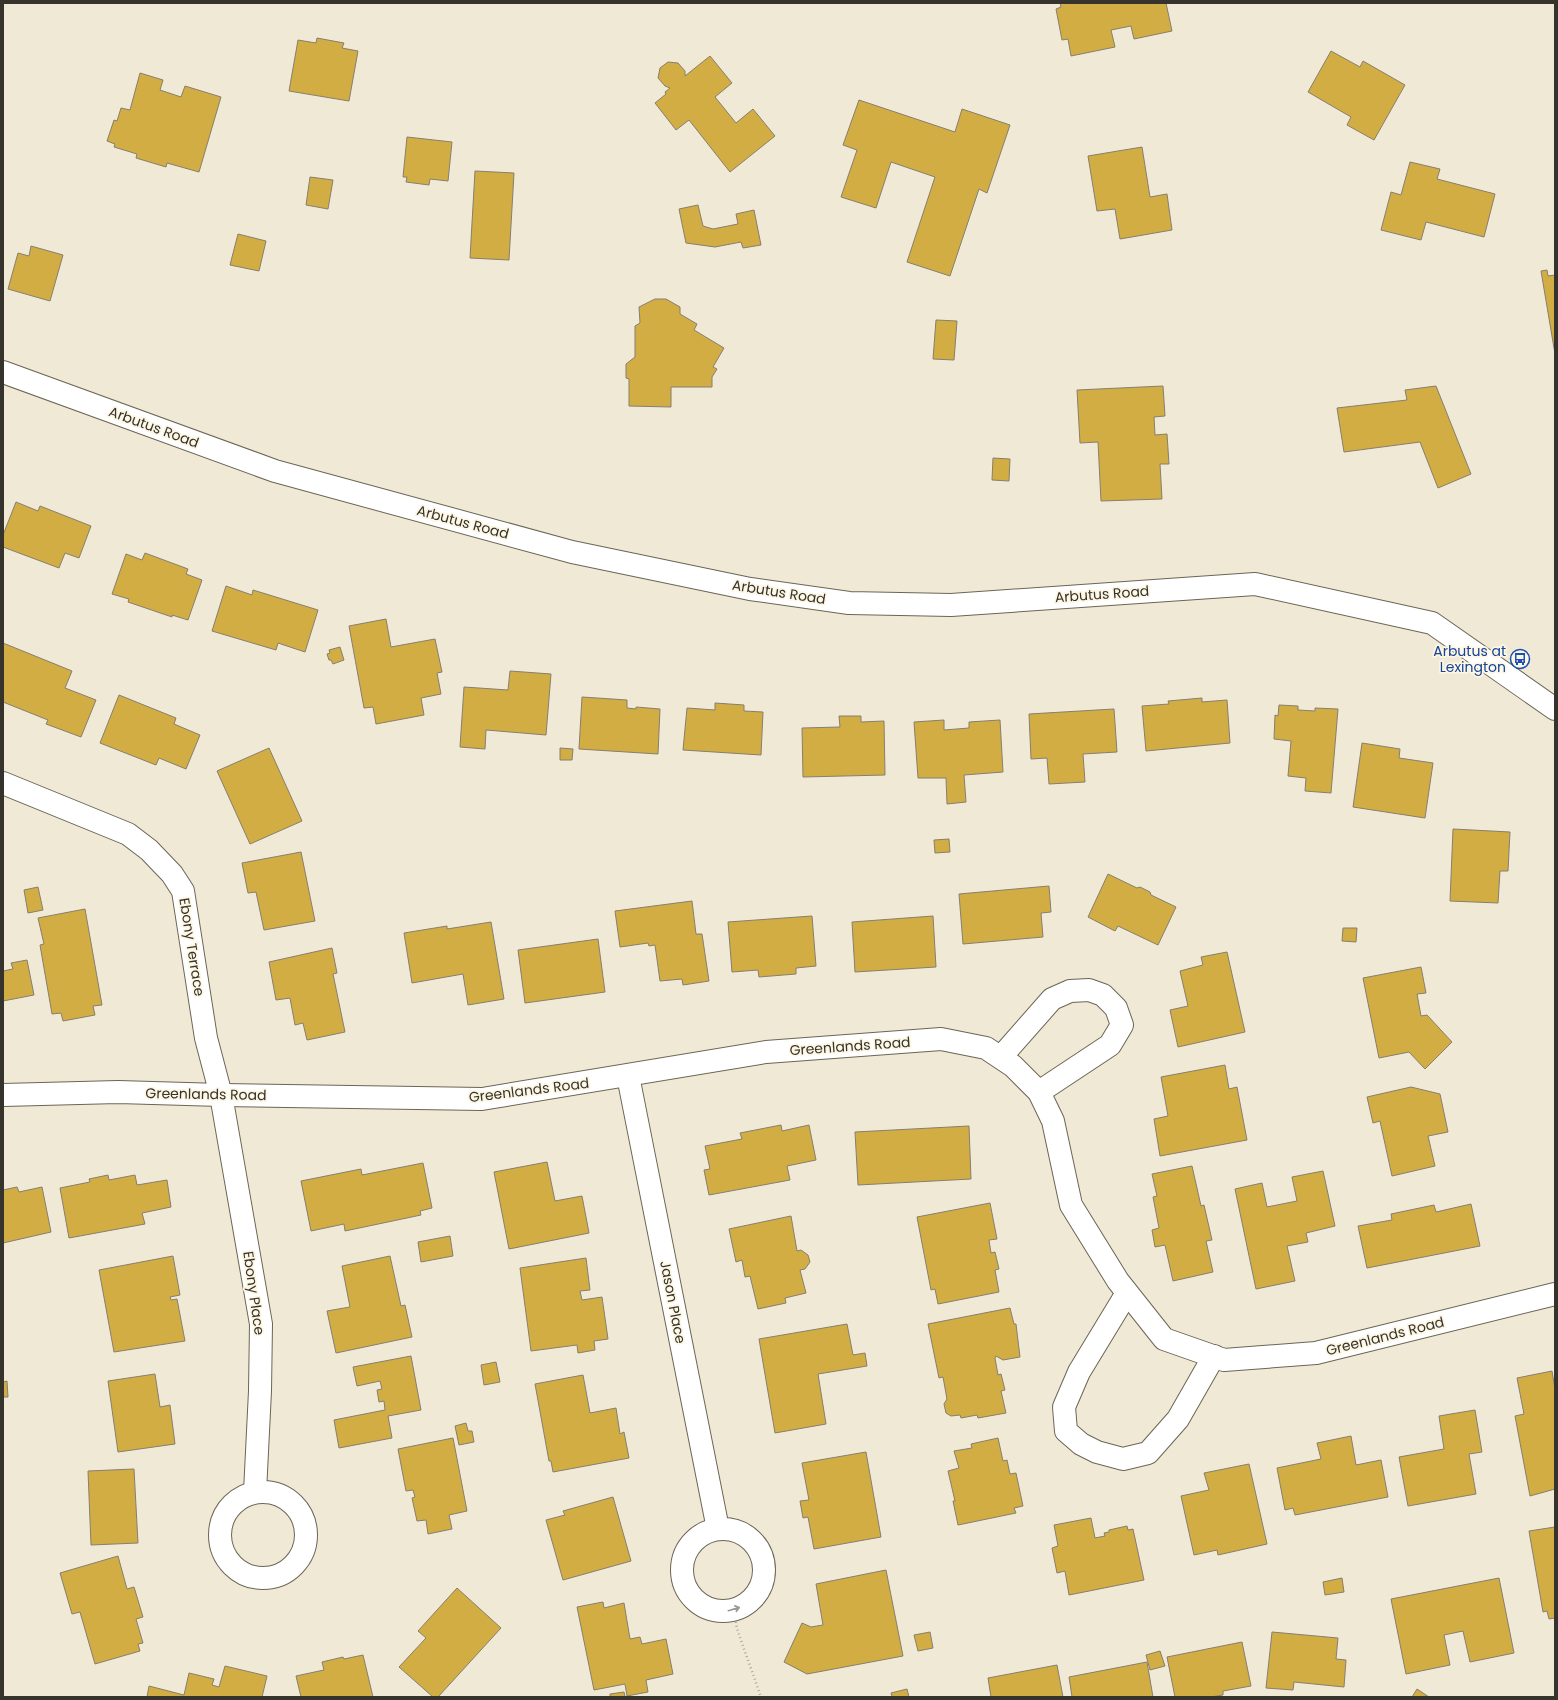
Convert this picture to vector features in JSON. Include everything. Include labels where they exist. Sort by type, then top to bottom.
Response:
[{"type":"street","name":"Arbutus Road","points":[[3,372],[275,471],[572,552],[750,589],[849,604],[951,605],[1256,584],[1432,623],[1555,709]]},
{"type":"street","name":"Ebony Terrace","points":[[3,783],[128,834],[149,850],[172,874],[184,891],[206,1038],[221,1095]]},
{"type":"street","points":[[1000,1057],[1052,999],[1070,992],[1089,990],[1103,995],[1116,1008],[1122,1026],[1110,1045],[1039,1092]]},
{"type":"street","name":"Greenlands Road","points":[[3,1095],[118,1092],[482,1099],[766,1052],[941,1039],[986,1048],[1013,1066],[1039,1092],[1054,1121],[1072,1205],[1118,1281],[1164,1339],[1224,1360],[1316,1353],[1555,1294]]},
{"type":"street","name":"Jason Place","points":[[628,1076],[718,1529]]},
{"type":"street","name":"Ebony Place","points":[[221,1095],[261,1324],[260,1391],[255,1492]]},
{"type":"street","points":[[1127,1293],[1079,1372],[1064,1407],[1066,1431],[1081,1444],[1097,1452],[1123,1459],[1148,1453],[1178,1419],[1214,1356]]},
{"type":"street","points":[[718,1529],[732,1529],[745,1534],[756,1544],[763,1555],[765,1569],[763,1583],[757,1595],[747,1605],[734,1610],[721,1612],[708,1609],[696,1602],[687,1591],[682,1578],[682,1565],[686,1551],[694,1541],[705,1532],[718,1529]]},
{"type":"path","points":[[734,1610],[737,1629],[761,1697]]},
{"type":"building","points":[[1060,3],[1166,3],[1172,31],[1134,39],[1131,26],[1111,30],[1115,47],[1071,56],[1068,39],[1062,40],[1056,9],[1061,7]]},
{"type":"building","points":[[317,38],[344,43],[342,48],[358,51],[349,101],[289,91],[298,40],[316,43]]},
{"type":"building","points":[[1331,51],[1360,67],[1363,61],[1405,85],[1374,140],[1347,125],[1351,117],[1308,92]]},
{"type":"building","points":[[710,56],[732,83],[715,97],[736,123],[753,109],[775,136],[730,172],[689,120],[676,130],[655,103],[666,94],[665,92],[670,88],[665,86],[658,78],[660,68],[668,62],[678,63],[685,71],[685,76]]},
{"type":"building","points":[[140,73],[163,80],[160,90],[181,97],[185,86],[221,97],[199,172],[167,163],[166,167],[136,158],[137,154],[114,147],[115,144],[107,141],[114,120],[117,121],[121,108],[130,110]]},
{"type":"building","points":[[859,100],[955,132],[962,109],[1010,125],[987,193],[979,189],[950,276],[907,262],[935,177],[891,162],[876,208],[841,197],[857,150],[843,145]]},
{"type":"building","points":[[407,137],[452,142],[448,181],[430,179],[429,185],[406,182],[407,177],[403,177]]},
{"type":"building","points":[[1142,147],[1150,197],[1167,194],[1172,230],[1120,239],[1115,209],[1097,211],[1088,156]]},
{"type":"building","points":[[1410,162],[1440,169],[1437,179],[1495,194],[1484,237],[1426,222],[1421,240],[1381,230],[1391,192],[1401,195]]},
{"type":"building","points":[[475,171],[514,173],[509,260],[470,258]]},
{"type":"building","points":[[310,177],[333,180],[328,209],[306,205]]},
{"type":"building","points":[[698,205],[703,226],[713,229],[738,224],[736,214],[754,210],[761,245],[743,248],[741,242],[715,247],[686,243],[679,209]]},
{"type":"building","points":[[238,234],[266,241],[259,271],[230,265]]},
{"type":"building","points":[[31,246],[63,255],[50,301],[8,289],[18,253],[29,256]]},
{"type":"building","points":[[1547,270],[1548,276],[1555,275],[1555,354],[1541,271]]},
{"type":"building","points":[[655,299],[666,299],[680,307],[680,314],[697,324],[694,330],[724,348],[713,367],[717,369],[712,377],[712,387],[671,387],[671,407],[629,406],[629,379],[626,378],[626,364],[635,357],[635,326],[640,323],[639,307]]},
{"type":"building","points":[[936,320],[957,321],[954,360],[933,359]]},
{"type":"building","points":[[1163,386],[1165,416],[1154,417],[1155,435],[1167,434],[1169,464],[1160,464],[1162,499],[1101,501],[1098,442],[1080,443],[1077,390]]},
{"type":"building","points":[[1436,386],[1471,474],[1438,488],[1420,442],[1344,452],[1337,408],[1407,400],[1405,390]]},
{"type":"building","points":[[993,458],[1010,459],[1009,481],[992,480]]},
{"type":"building","points":[[16,502],[38,511],[40,506],[91,526],[79,558],[65,553],[59,568],[3,547],[3,535]]},
{"type":"building","points":[[145,553],[188,569],[186,574],[202,580],[188,620],[172,615],[172,617],[128,602],[129,599],[112,594],[126,554],[142,560]]},
{"type":"building","points":[[226,586],[252,595],[253,590],[318,610],[305,652],[278,643],[276,650],[212,631]]},
{"type":"building","points":[[386,619],[391,647],[435,639],[442,672],[437,673],[441,694],[421,698],[424,715],[376,724],[373,707],[364,708],[349,626]]},
{"type":"building","points":[[3,643],[72,671],[65,688],[96,700],[81,737],[46,724],[48,720],[3,702]]},
{"type":"building","points":[[340,647],[344,660],[333,664],[331,660],[329,660],[327,654],[330,653],[329,650]]},
{"type":"building","points":[[510,671],[551,674],[546,735],[486,730],[485,749],[460,747],[464,687],[508,690]]},
{"type":"building","points":[[119,695],[176,718],[174,724],[200,735],[186,769],[159,758],[156,765],[100,743]]},
{"type":"building","points":[[582,697],[627,700],[627,708],[636,709],[636,707],[660,709],[658,754],[579,749]]},
{"type":"building","points":[[1202,698],[1202,702],[1227,700],[1230,743],[1146,751],[1142,706],[1169,704],[1168,701]]},
{"type":"building","points":[[715,703],[744,705],[744,711],[763,712],[761,755],[683,750],[687,708],[715,710]]},
{"type":"building","points":[[1279,705],[1298,706],[1298,710],[1315,711],[1315,708],[1338,709],[1331,793],[1305,791],[1306,778],[1288,776],[1291,741],[1274,739],[1275,715],[1278,716]]},
{"type":"building","points":[[1114,709],[1117,752],[1083,754],[1085,782],[1049,784],[1047,758],[1031,759],[1029,714]]},
{"type":"building","points":[[839,716],[861,716],[861,722],[884,721],[885,775],[803,777],[802,728],[840,727]]},
{"type":"building","points":[[944,720],[944,730],[969,728],[969,722],[1000,720],[1003,772],[964,775],[966,802],[947,804],[946,778],[918,778],[914,722]]},
{"type":"building","points":[[1362,743],[1400,749],[1399,758],[1433,763],[1425,818],[1353,807]]},
{"type":"building","points":[[269,748],[302,821],[250,844],[217,771]]},
{"type":"building","points":[[560,748],[573,749],[572,760],[560,760]]},
{"type":"building","points":[[1453,829],[1510,832],[1508,871],[1500,871],[1498,903],[1450,901]]},
{"type":"building","points":[[949,839],[950,852],[935,853],[934,840]]},
{"type":"building","points":[[301,852],[315,921],[264,930],[256,892],[248,893],[242,863]]},
{"type":"building","points":[[1108,874],[1137,888],[1140,887],[1150,892],[1151,895],[1176,907],[1158,945],[1118,926],[1115,931],[1088,917]]},
{"type":"building","points":[[1049,886],[1051,912],[1041,913],[1043,937],[963,944],[959,894]]},
{"type":"building","points":[[38,887],[43,910],[28,913],[24,890]]},
{"type":"building","points":[[692,901],[696,934],[702,934],[709,981],[683,985],[682,979],[660,981],[655,945],[649,946],[648,943],[620,947],[615,911]]},
{"type":"building","points":[[85,909],[102,1005],[93,1006],[95,1015],[63,1021],[61,1013],[52,1014],[40,945],[44,944],[38,918]]},
{"type":"building","points":[[812,916],[816,966],[796,968],[796,974],[759,977],[758,970],[732,972],[728,922]]},
{"type":"building","points":[[933,916],[936,967],[855,972],[852,922]]},
{"type":"building","points":[[491,922],[504,999],[468,1005],[463,974],[412,983],[404,933],[447,926],[447,929]]},
{"type":"building","points":[[1343,928],[1357,928],[1356,942],[1342,941]]},
{"type":"building","points":[[598,939],[605,992],[525,1003],[518,950]]},
{"type":"building","points":[[332,948],[337,973],[333,974],[345,1032],[307,1040],[303,1023],[295,1025],[290,998],[276,1000],[269,962]]},
{"type":"building","points":[[1227,952],[1245,1032],[1178,1047],[1170,1010],[1188,1006],[1180,971],[1203,965],[1201,957]]},
{"type":"building","points":[[27,960],[34,995],[3,1001],[3,971],[13,969],[11,963]]},
{"type":"building","points":[[1421,967],[1426,993],[1417,994],[1421,1016],[1427,1015],[1452,1042],[1425,1069],[1409,1052],[1379,1058],[1363,978]]},
{"type":"building","points":[[1225,1065],[1229,1089],[1237,1087],[1247,1140],[1160,1156],[1154,1119],[1168,1116],[1161,1077]]},
{"type":"building","points":[[1411,1087],[1440,1094],[1448,1132],[1428,1136],[1435,1166],[1392,1176],[1380,1121],[1373,1123],[1367,1097]]},
{"type":"building","points":[[781,1125],[782,1131],[809,1125],[816,1160],[787,1166],[790,1180],[709,1195],[704,1170],[710,1169],[705,1146],[742,1139],[740,1133]]},
{"type":"building","points":[[969,1126],[971,1179],[858,1185],[855,1132]]},
{"type":"building","points":[[547,1162],[555,1201],[582,1196],[589,1233],[509,1249],[494,1172]]},
{"type":"building","points":[[423,1163],[432,1208],[420,1211],[421,1215],[345,1231],[344,1224],[311,1231],[301,1181],[361,1169],[362,1175]]},
{"type":"building","points":[[1192,1166],[1201,1206],[1204,1205],[1212,1240],[1206,1241],[1213,1272],[1173,1281],[1165,1245],[1155,1247],[1152,1230],[1159,1228],[1153,1197],[1157,1196],[1152,1174]]},
{"type":"building","points":[[1323,1171],[1335,1226],[1306,1233],[1308,1242],[1287,1246],[1295,1281],[1256,1289],[1235,1189],[1262,1183],[1267,1207],[1297,1201],[1292,1177]]},
{"type":"building","points":[[108,1175],[109,1180],[135,1175],[137,1185],[167,1180],[171,1207],[142,1213],[145,1224],[69,1238],[60,1188],[90,1182],[89,1179]]},
{"type":"building","points":[[17,1187],[19,1192],[42,1187],[51,1232],[3,1243],[3,1190]]},
{"type":"building","points":[[990,1203],[997,1239],[989,1240],[991,1253],[995,1252],[999,1269],[995,1270],[999,1292],[938,1304],[935,1289],[931,1290],[917,1217]]},
{"type":"building","points":[[1471,1204],[1480,1246],[1367,1268],[1358,1226],[1392,1220],[1391,1214],[1434,1205],[1436,1212]]},
{"type":"building","points":[[791,1216],[797,1251],[801,1250],[808,1255],[810,1262],[805,1269],[800,1270],[806,1293],[785,1298],[786,1303],[758,1309],[750,1276],[745,1277],[742,1260],[736,1262],[729,1229]]},
{"type":"building","points":[[450,1236],[453,1256],[421,1262],[418,1242]]},
{"type":"building","points":[[173,1256],[180,1295],[170,1297],[171,1300],[177,1299],[185,1341],[114,1352],[99,1270]]},
{"type":"building","points":[[390,1256],[401,1306],[405,1305],[412,1337],[336,1353],[327,1311],[350,1307],[342,1266]]},
{"type":"building","points":[[586,1258],[590,1290],[580,1291],[582,1300],[602,1297],[608,1339],[594,1341],[595,1350],[578,1353],[577,1345],[531,1351],[520,1268]]},
{"type":"building","points":[[1010,1308],[1014,1324],[1016,1324],[1020,1357],[1003,1360],[996,1356],[995,1358],[998,1375],[1001,1374],[1005,1390],[1001,1391],[1006,1413],[978,1418],[977,1415],[961,1418],[960,1415],[951,1416],[946,1413],[944,1404],[947,1399],[943,1377],[939,1378],[928,1324]]},
{"type":"building","points":[[847,1324],[853,1355],[865,1353],[867,1366],[818,1374],[826,1424],[775,1433],[759,1339]]},
{"type":"building","points":[[411,1356],[421,1410],[388,1416],[392,1438],[339,1448],[334,1420],[385,1410],[384,1401],[379,1402],[377,1390],[382,1389],[380,1381],[357,1386],[353,1367]]},
{"type":"building","points":[[496,1362],[500,1382],[484,1385],[481,1365]]},
{"type":"building","points":[[1552,1371],[1555,1389],[1555,1489],[1530,1496],[1515,1416],[1524,1414],[1517,1378]]},
{"type":"building","points":[[155,1374],[160,1407],[170,1405],[175,1444],[118,1452],[108,1381]]},
{"type":"building","points":[[583,1375],[590,1413],[616,1408],[620,1434],[624,1432],[629,1458],[553,1472],[551,1461],[549,1461],[535,1384]]},
{"type":"building","points":[[7,1381],[8,1397],[3,1397],[3,1382]]},
{"type":"building","points":[[1475,1410],[1482,1452],[1469,1454],[1476,1494],[1408,1506],[1399,1457],[1444,1449],[1439,1416]]},
{"type":"building","points":[[466,1423],[468,1431],[472,1431],[474,1442],[459,1445],[455,1426]]},
{"type":"building","points":[[1351,1436],[1356,1465],[1381,1460],[1388,1497],[1295,1515],[1293,1508],[1285,1510],[1277,1468],[1321,1459],[1317,1443]]},
{"type":"building","points":[[453,1438],[467,1511],[449,1515],[452,1529],[428,1534],[426,1520],[417,1521],[412,1498],[415,1497],[413,1490],[406,1491],[398,1449]]},
{"type":"building","points":[[998,1438],[1003,1461],[1007,1460],[1010,1474],[1016,1473],[1023,1506],[1014,1508],[1016,1513],[958,1525],[953,1501],[955,1501],[948,1471],[959,1468],[954,1451],[972,1448],[971,1444]]},
{"type":"building","points":[[866,1452],[881,1537],[814,1549],[808,1517],[803,1518],[800,1501],[809,1500],[802,1463]]},
{"type":"building","points":[[1249,1464],[1267,1544],[1218,1555],[1217,1550],[1194,1555],[1181,1496],[1209,1490],[1204,1473]]},
{"type":"building","points":[[134,1469],[138,1543],[91,1545],[88,1471]]},
{"type":"building","points":[[613,1497],[631,1561],[563,1580],[546,1520],[565,1515],[563,1511]]},
{"type":"building","points":[[1091,1518],[1095,1538],[1105,1536],[1104,1533],[1109,1532],[1109,1530],[1127,1526],[1128,1530],[1133,1529],[1144,1580],[1069,1595],[1065,1571],[1057,1573],[1052,1548],[1058,1546],[1054,1525]]},
{"type":"building","points":[[1555,1527],[1555,1618],[1549,1619],[1547,1611],[1543,1612],[1529,1531]]},
{"type":"building","points":[[118,1556],[127,1589],[134,1587],[143,1617],[136,1619],[143,1643],[138,1644],[140,1651],[95,1664],[80,1612],[72,1614],[60,1573]]},
{"type":"building","points":[[886,1570],[903,1656],[807,1674],[784,1662],[802,1623],[811,1627],[823,1625],[816,1584]]},
{"type":"building","points":[[1342,1578],[1344,1592],[1325,1595],[1323,1582]]},
{"type":"building","points":[[1499,1578],[1514,1653],[1470,1662],[1463,1631],[1444,1635],[1450,1665],[1406,1674],[1391,1599]]},
{"type":"building","points":[[457,1588],[501,1628],[438,1697],[433,1697],[399,1667],[426,1638],[418,1631]]},
{"type":"building","points":[[603,1602],[604,1608],[624,1603],[630,1639],[640,1637],[642,1644],[666,1639],[673,1674],[646,1680],[648,1692],[627,1696],[625,1684],[594,1690],[577,1607]]},
{"type":"building","points":[[930,1632],[933,1648],[918,1651],[914,1635]]},
{"type":"building","points":[[1272,1632],[1338,1638],[1336,1659],[1346,1660],[1344,1687],[1294,1682],[1293,1690],[1266,1688]]},
{"type":"building","points":[[1242,1642],[1251,1686],[1223,1691],[1223,1695],[1211,1697],[1175,1697],[1167,1657]]},
{"type":"building","points":[[1160,1651],[1165,1666],[1150,1670],[1146,1655]]},
{"type":"building","points":[[363,1655],[373,1697],[301,1697],[296,1676],[324,1670],[322,1662],[343,1657],[344,1659]]},
{"type":"building","points":[[1147,1662],[1153,1697],[1072,1697],[1069,1677]]},
{"type":"building","points":[[1057,1665],[1063,1697],[991,1697],[988,1678]]},
{"type":"building","points":[[225,1666],[267,1676],[262,1697],[147,1697],[149,1686],[184,1695],[189,1673],[214,1679],[212,1685],[219,1687]]},
{"type":"building","points":[[907,1689],[909,1697],[892,1697],[891,1693]]},
{"type":"building","points":[[1417,1689],[1429,1697],[1412,1697]]},
{"type":"building","points":[[624,1692],[625,1697],[610,1697],[610,1694]]},
{"type":"place","name":"Arbutus at Lexington","points":[[1520,659]]}]
